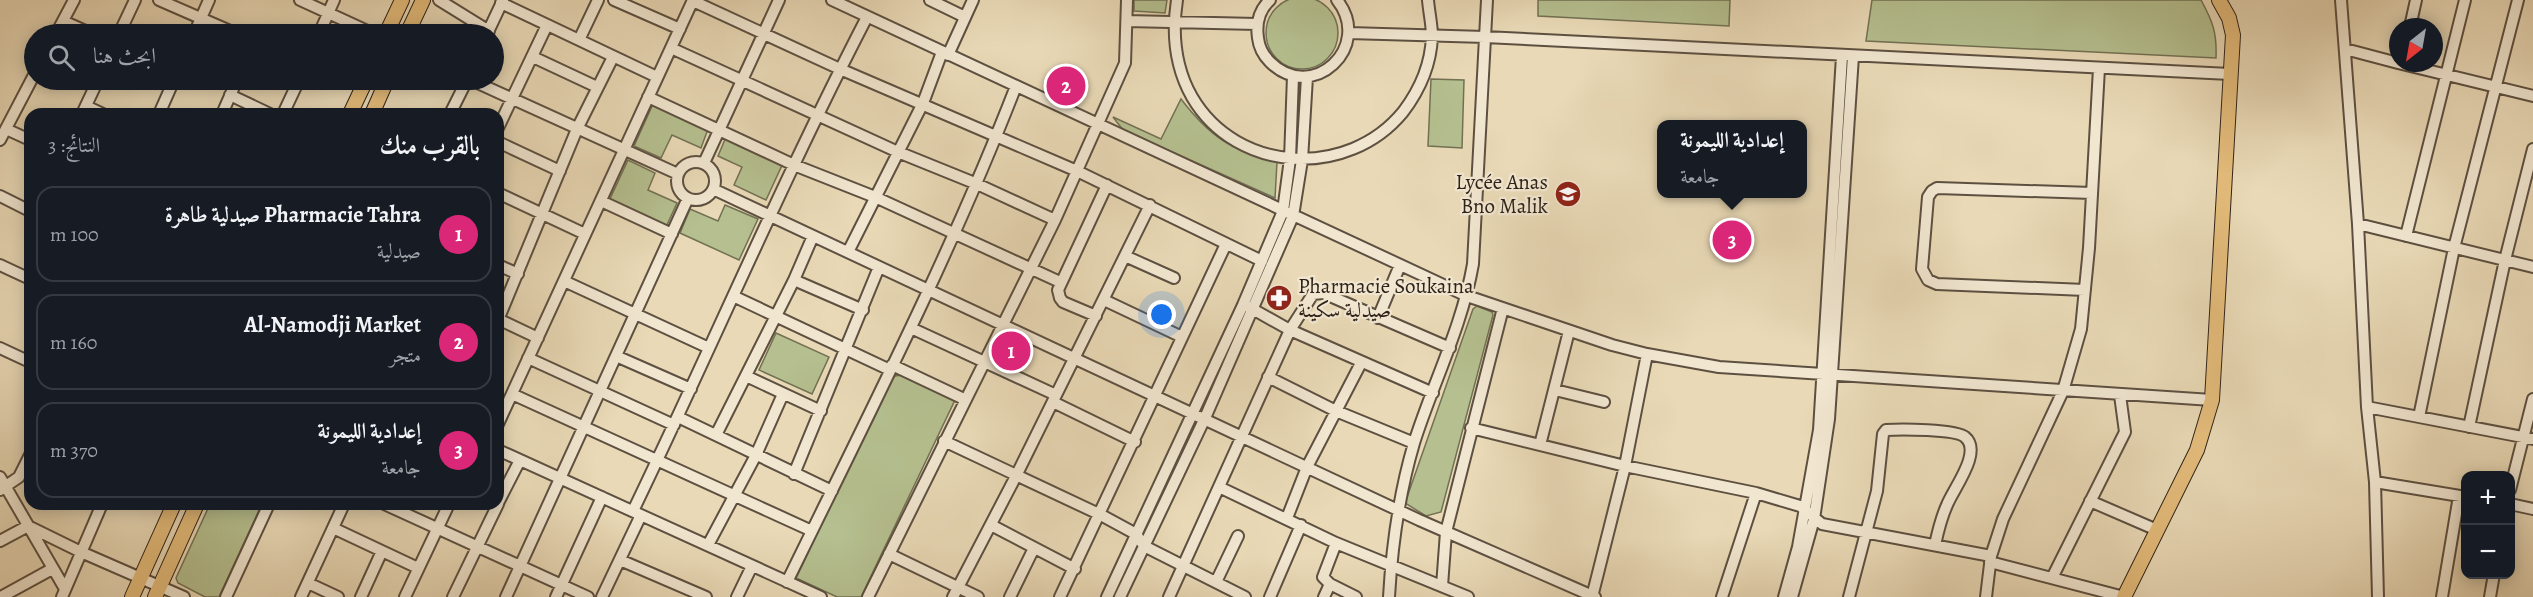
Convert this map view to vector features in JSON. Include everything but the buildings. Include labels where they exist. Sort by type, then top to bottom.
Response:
[{"type":"main road","points":[[412,24],[423,0]]},
{"type":"main road","points":[[2124,597],[2196,450],[2212,400],[2221,278],[2233,35],[2229,18],[2218,0]]},
{"type":"main road","points":[[389,24],[397,2]]},
{"type":"main road","points":[[353,108],[361,90]]},
{"type":"main road","points":[[375,108],[383,90]]},
{"type":"main road","points":[[132,597],[171,510]]},
{"type":"main road","points":[[158,592],[194,510]]},
{"type":"street","points":[[61,24],[74,0]]},
{"type":"street","points":[[124,24],[135,0]]},
{"type":"street","points":[[159,0],[211,24]]},
{"type":"street","points":[[198,24],[209,0]]},
{"type":"street","points":[[300,0],[352,24]]},
{"type":"street","points":[[323,24],[334,0]]},
{"type":"street","points":[[439,0],[475,24]]},
{"type":"street","points":[[579,40],[598,0]]},
{"type":"street","points":[[614,0],[680,29]]},
{"type":"street","points":[[704,163],[779,0]]},
{"type":"street","points":[[832,0],[1467,296],[1569,332],[1647,354],[1719,367],[2212,400]]},
{"type":"street","points":[[930,0],[965,17]]},
{"type":"street","points":[[848,252],[973,0]]},
{"type":"street","points":[[868,597],[964,399],[1055,220],[1125,63],[1127,0]]},
{"type":"street","points":[[1177,0],[1174,23],[1178,62],[1193,98],[1218,128],[1243,144],[1252,149],[1302,160],[1335,156],[1366,144],[1392,124],[1413,99],[1426,69],[1432,37],[1428,0]]},
{"type":"street","points":[[1270,0],[1264,5],[1257,24],[1258,41],[1265,57],[1277,69],[1293,76],[1307,77],[1323,72],[1336,63],[1346,49],[1349,33],[1347,16],[1337,0]]},
{"type":"street","points":[[1389,597],[1397,510],[1414,443],[1467,296],[1473,264],[1487,0]]},
{"type":"street","points":[[2341,0],[2358,224],[2367,407],[2375,482],[2378,597]]},
{"type":"street","points":[[2412,18],[2416,0]]},
{"type":"street","points":[[2406,236],[2465,0]]},
{"type":"street","points":[[2419,417],[2454,248],[2518,0]]},
{"type":"street","points":[[504,411],[693,1],[840,69],[1077,171],[1262,261]]},
{"type":"street","points":[[492,24],[502,2],[657,77]]},
{"type":"street","points":[[602,597],[620,560],[657,460],[769,215],[867,17]]},
{"type":"street","points":[[63,21],[70,24]]},
{"type":"street","points":[[1127,21],[1257,24]]},
{"type":"street","points":[[504,114],[547,25]]},
{"type":"street","points":[[1349,33],[1485,37],[2230,74]]},
{"type":"street","points":[[671,48],[817,116],[1055,220]]},
{"type":"street","points":[[2345,50],[2389,60]]},
{"type":"street","points":[[1792,597],[1814,519],[1825,448],[1847,56]]},
{"type":"street","points":[[533,57],[597,87]]},
{"type":"street","points":[[504,306],[577,129],[614,57]]},
{"type":"street","points":[[1986,597],[1990,559],[2003,519],[2063,391],[2080,329],[2092,194],[2099,68]]},
{"type":"street","points":[[2434,72],[2533,96]]},
{"type":"street","points":[[1119,597],[1205,418],[1282,211],[1290,159],[1293,76]]},
{"type":"street","points":[[1107,597],[1193,412],[1293,216],[1302,160],[1307,77]]},
{"type":"street","points":[[791,597],[792,584],[812,531],[929,289],[977,184],[1016,86]]},
{"type":"street","points":[[0,140],[26,90]]},
{"type":"street","points":[[85,108],[93,90]]},
{"type":"street","points":[[162,108],[170,90]]},
{"type":"street","points":[[225,108],[233,90]]},
{"type":"street","points":[[286,108],[294,90]]},
{"type":"street","points":[[453,108],[462,90]]},
{"type":"street","points":[[493,90],[678,174]]},
{"type":"street","points":[[231,94],[258,108]]},
{"type":"street","points":[[648,97],[795,165],[875,197],[1060,282]]},
{"type":"street","points":[[6,129],[24,137]]},
{"type":"street","points":[[504,145],[560,171]]},
{"type":"street","points":[[2469,427],[2505,260],[2533,148]]},
{"type":"street","points":[[698,161],[704,163],[713,171],[715,183],[713,189],[705,198],[694,200],[688,198],[683,195],[677,185],[678,174],[686,164],[698,161]]},
{"type":"street","points":[[1096,316],[1063,302],[1059,294],[1060,282],[1107,185]]},
{"type":"street","points":[[2085,290],[1937,284],[1925,277],[1922,269],[1928,197],[1932,190],[1937,188],[2092,194]]},
{"type":"street","points":[[713,189],[1156,397],[1193,412],[1397,510],[1593,597],[1625,466],[1647,354]]},
{"type":"street","points":[[0,196],[24,208]]},
{"type":"street","points":[[504,196],[585,234]]},
{"type":"street","points":[[506,597],[688,198]]},
{"type":"street","points":[[600,201],[672,234]]},
{"type":"street","points":[[955,592],[1016,476],[1150,205]]},
{"type":"street","points":[[2358,224],[2533,267]]},
{"type":"street","points":[[716,435],[795,280],[813,236]]},
{"type":"street","points":[[1060,597],[1101,515],[1226,244]]},
{"type":"street","points":[[1125,256],[1174,278]]},
{"type":"street","points":[[0,265],[24,276]]},
{"type":"street","points":[[1378,318],[1400,265]]},
{"type":"street","points":[[794,474],[879,267]]},
{"type":"street","points":[[504,268],[518,274]]},
{"type":"street","points":[[795,280],[863,309]]},
{"type":"street","points":[[564,281],[709,348]]},
{"type":"street","points":[[1169,597],[1290,330],[1313,294],[1323,293],[1450,348]]},
{"type":"street","points":[[733,296],[846,350],[964,399]]},
{"type":"street","points":[[1104,300],[1182,337]]},
{"type":"street","points":[[1248,307],[1290,330],[1433,393]]},
{"type":"street","points":[[1442,586],[1446,532],[1503,308]]},
{"type":"street","points":[[504,323],[538,338]]},
{"type":"street","points":[[911,328],[984,360],[1135,442]]},
{"type":"street","points":[[1540,445],[1569,332]]},
{"type":"street","points":[[0,348],[24,359]]},
{"type":"street","points":[[616,356],[691,389]]},
{"type":"street","points":[[528,358],[600,391],[716,435],[832,491]]},
{"type":"street","points":[[1287,518],[1307,467],[1361,363]]},
{"type":"street","points":[[1784,597],[1798,547],[1828,374]]},
{"type":"street","points":[[746,376],[821,411]]},
{"type":"street","points":[[1268,377],[1336,411],[1414,443]]},
{"type":"street","points":[[1555,390],[1604,402]]},
{"type":"street","points":[[708,545],[756,455],[783,393]]},
{"type":"street","points":[[512,394],[812,531]]},
{"type":"street","points":[[2052,578],[2125,432],[2120,395]]},
{"type":"street","points":[[2515,478],[2529,438],[2533,399]]},
{"type":"street","points":[[2367,407],[2529,438]]},
{"type":"street","points":[[1471,428],[1625,466],[1756,493],[1804,509],[1822,524],[1935,545],[2124,597]]},
{"type":"street","points":[[1849,597],[1877,491],[1884,432],[1891,430],[1959,434],[1969,442],[1971,452],[1969,462],[1946,508],[1935,545]]},
{"type":"street","points":[[944,441],[1101,515],[1136,534],[1144,546],[1245,597]]},
{"type":"street","points":[[504,453],[822,597]]},
{"type":"street","points":[[504,492],[520,460]]},
{"type":"street","points":[[24,467],[19,477],[2,484],[28,526],[63,593]]},
{"type":"street","points":[[2375,482],[2461,496]]},
{"type":"street","points":[[1219,487],[1336,543],[1468,597]]},
{"type":"street","points":[[1722,597],[1756,493]]},
{"type":"street","points":[[556,597],[602,497]]},
{"type":"street","points":[[2090,501],[2157,530]]},
{"type":"street","points":[[2442,597],[2461,501]]},
{"type":"street","points":[[2515,505],[2533,509]]},
{"type":"street","points":[[63,593],[99,510]]},
{"type":"street","points":[[226,597],[266,510]]},
{"type":"street","points":[[302,597],[341,510]]},
{"type":"street","points":[[397,510],[588,597]]},
{"type":"street","points":[[405,597],[445,510]]},
{"type":"street","points":[[453,597],[495,510]]},
{"type":"street","points":[[991,525],[1075,569]]},
{"type":"street","points":[[1270,597],[1301,525]]},
{"type":"street","points":[[0,541],[28,526]]},
{"type":"street","points":[[28,526],[81,552],[141,577],[158,592],[184,597]]},
{"type":"street","points":[[333,528],[418,568]]},
{"type":"street","points":[[1216,582],[1239,536]]},
{"type":"street","points":[[1336,543],[1323,573],[1325,580],[1356,597]]},
{"type":"street","points":[[1010,597],[1034,548]]},
{"type":"street","points":[[361,597],[382,552]]},
{"type":"street","points":[[889,554],[955,592],[978,597]]},
{"type":"street","points":[[620,560],[706,597]]},
{"type":"street","points":[[737,597],[752,566]]},
{"type":"street","points":[[1,597],[52,569]]},
{"type":"street","points":[[2490,597],[2493,579]]},
{"type":"street","points":[[308,583],[338,597]]},
{"type":"street","points":[[1324,597],[1330,584]]},
{"type":"green space","points":[[1292,-1],[1312,-1],[1322,3],[1332,13],[1337,26],[1337,40],[1332,53],[1322,63],[1309,68],[1295,68],[1282,63],[1272,53],[1267,40],[1267,26],[1272,13],[1282,3]]},
{"type":"green space","points":[[1134,0],[1167,0],[1165,13],[1134,11]]},
{"type":"green space","points":[[1538,0],[1730,0],[1729,26],[1538,16]]},
{"type":"green space","points":[[1872,0],[2201,0],[2213,28],[2216,58],[1866,41]]},
{"type":"green space","points":[[1431,79],[1464,80],[1462,148],[1428,146]]},
{"type":"green space","points":[[1181,99],[1202,123],[1223,140],[1234,147],[1277,162],[1275,198],[1123,130],[1113,117],[1161,139]]},
{"type":"green space","points":[[653,104],[708,129],[701,148],[672,135],[661,158],[634,146]]},
{"type":"green space","points":[[726,137],[783,163],[766,200],[734,185],[742,167],[718,156]]},
{"type":"green space","points":[[628,160],[655,173],[648,190],[677,203],[666,227],[609,201]]},
{"type":"green space","points":[[725,205],[758,219],[739,260],[680,233],[690,209],[718,221]]},
{"type":"green space","points":[[1477,306],[1492,312],[1493,315],[1441,512],[1426,516],[1405,503],[1473,309]]},
{"type":"green space","points":[[776,333],[829,357],[812,394],[759,370]]},
{"type":"green space","points":[[902,375],[955,400],[861,597],[837,597],[796,578],[889,382],[895,376]]},
{"type":"green space","points":[[207,510],[259,510],[219,597],[205,597],[178,583],[176,578]]},
{"type":"place","name":"Al-Namodji Market","points":[[1066,86]]},
{"type":"place","name":"Lycée Anas Bno Malik","points":[[1568,194]]},
{"type":"place","name":"إعدادية الليمونة","points":[[1732,240]]},
{"type":"place","name":"Pharmacie Soukaina صيدلية سكينة","points":[[1279,298]]},
{"type":"place","name":"Pharmacie Tahra صيدلية طاهرة","points":[[1011,351]]}]
